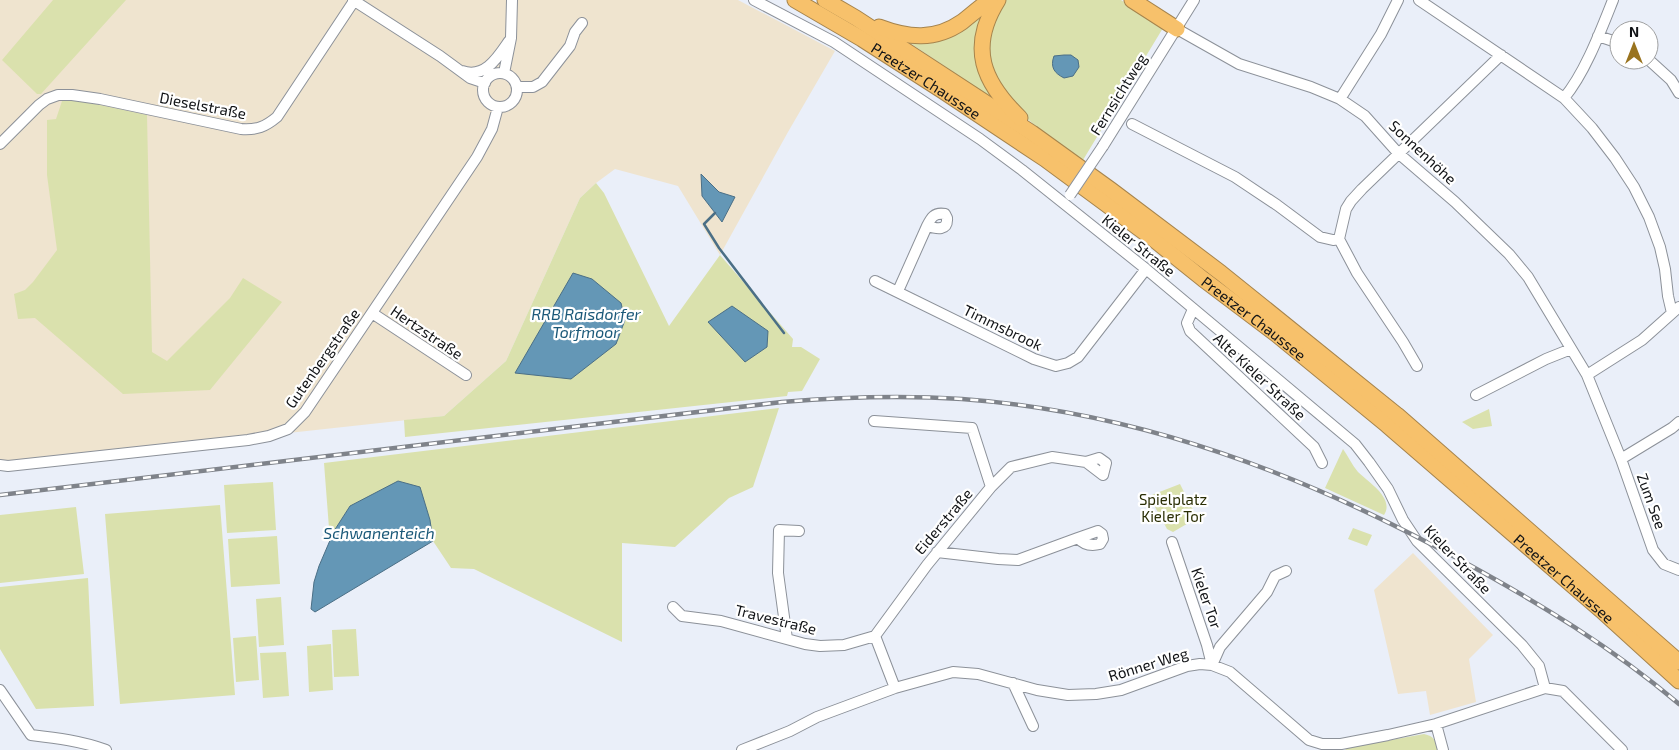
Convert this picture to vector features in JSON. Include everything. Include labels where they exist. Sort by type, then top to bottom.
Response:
[{"type":"highway","name":"Preetzer Chaussee","points":[[795,0],[862,39],[943,91],[1045,159],[1152,238],[1276,334],[1388,425],[1601,610],[1679,681]]},
{"type":"highway","name":"Preetzer Chaussee","points":[[825,0],[856,18],[1032,133],[1185,245],[1397,415],[1679,662]]},
{"type":"highway","points":[[856,18],[899,34],[928,36],[956,26],[990,0]]},
{"type":"highway","points":[[998,0],[985,27],[982,45],[984,65],[992,86],[1003,101],[1026,123],[1032,133]]},
{"type":"highway","points":[[1132,0],[1177,29]]},
{"type":"street","points":[[353,0],[440,56],[470,78],[485,83]]},
{"type":"street","name":"Dieselstraße","points":[[0,144],[38,105],[58,95],[100,99],[241,129],[257,130],[277,118],[353,0]]},
{"type":"street","points":[[504,74],[510,38],[512,0]]},
{"type":"street","name":"Kieler Straße","points":[[754,0],[776,10],[841,47],[1068,199],[1146,269],[1355,444],[1388,489],[1403,520],[1417,541],[1522,645],[1539,666],[1545,688]]},
{"type":"street","name":"Fernsichtweg","points":[[1068,199],[1194,0]]},
{"type":"street","points":[[1340,99],[1381,34],[1398,0]]},
{"type":"street","points":[[1419,0],[1564,98],[1592,128],[1615,158],[1634,186],[1649,217],[1666,269],[1668,296],[1676,310],[1642,340],[1587,374]]},
{"type":"street","points":[[1564,98],[1572,88],[1598,36],[1613,0]]},
{"type":"street","points":[[517,87],[534,87],[542,82],[570,46],[575,32],[582,23]]},
{"type":"street","name":"Sonnenhöhe","points":[[1177,29],[1239,64],[1311,87],[1340,99],[1365,116],[1398,153],[1455,202],[1509,254],[1528,277],[1587,374]]},
{"type":"street","points":[[1598,36],[1609,40]]},
{"type":"street","points":[[457,69],[466,72],[483,70],[492,64],[510,38]]},
{"type":"street","points":[[1416,366],[1403,342],[1357,273],[1339,239],[1346,209],[1350,201],[1398,153],[1501,55]]},
{"type":"street","points":[[1659,69],[1671,80],[1679,93]]},
{"type":"street","points":[[493,74],[510,76],[515,81],[517,87],[514,100],[504,107],[492,105],[484,95],[485,83],[493,74]]},
{"type":"street","name":"Gutenbergstraße","points":[[0,465],[8,466],[248,440],[269,436],[288,429],[305,412],[476,157],[492,129],[498,107]]},
{"type":"street","points":[[1132,124],[1235,177],[1278,205],[1320,237],[1333,240],[1339,239]]},
{"type":"street","points":[[898,291],[928,226]]},
{"type":"street","name":"Timmsbrook","points":[[875,280],[1018,352],[1056,366],[1068,364],[1078,357],[1146,269]]},
{"type":"street","name":"Alte Kieler Straße","points":[[1193,309],[1187,322],[1190,331],[1314,447],[1322,463]]},
{"type":"street","name":"Hertzstraße","points":[[372,313],[466,375]]},
{"type":"street","points":[[1476,395],[1546,359],[1571,349]]},
{"type":"street","name":"Zum See","points":[[1587,374],[1621,458],[1653,550],[1664,564],[1679,570]]},
{"type":"street","name":"Eiderstraße","points":[[874,421],[972,428],[991,486],[937,552],[875,636]]},
{"type":"street","points":[[1621,458],[1679,422]]},
{"type":"street","points":[[991,486],[1011,467],[1052,458],[1086,462]]},
{"type":"street","points":[[787,639],[778,573],[778,530],[799,531]]},
{"type":"street","points":[[937,552],[1018,560],[1078,538]]},
{"type":"street","name":"Kieler Tor","points":[[1172,542],[1212,665]]},
{"type":"street","points":[[1212,665],[1220,647],[1267,592],[1275,576],[1286,571]]},
{"type":"street","name":"Travestraße","points":[[673,607],[682,616],[721,621],[805,644],[844,645],[875,636]]},
{"type":"street","points":[[875,636],[895,688]]},
{"type":"street","name":"Rönner Weg","points":[[742,750],[790,731],[817,717],[895,688],[953,672],[978,674],[1037,690],[1068,695],[1096,694],[1121,690],[1188,666],[1212,665],[1230,672],[1309,740],[1323,747],[1436,724],[1545,688]]},
{"type":"street","points":[[1013,683],[1032,726]]},
{"type":"street","points":[[1545,688],[1563,691],[1622,750]]},
{"type":"street","points":[[0,690],[31,736],[64,738],[87,743],[106,750]]},
{"type":"street","points":[[1436,724],[1443,750]]},
{"type":"shaded area","points":[[0,0],[738,0],[835,51],[720,255],[678,186],[615,169],[580,198],[506,361],[444,416],[89,455],[0,461]]},
{"type":"shaded area","points":[[1413,553],[1493,635],[1469,659],[1476,702],[1430,715],[1426,691],[1398,694],[1374,590]]},
{"type":"green space","points":[[53,0],[126,0],[41,94],[37,94],[2,60]]},
{"type":"green space","points":[[1006,0],[1121,0],[1163,28],[1083,160],[1031,122],[1007,100],[991,75],[990,28],[997,11]]},
{"type":"green space","points":[[985,15],[995,100],[907,41],[974,17]]},
{"type":"green space","points":[[72,99],[147,115],[152,352],[167,361],[230,298],[243,278],[282,302],[210,390],[123,394],[35,318],[18,319],[14,294],[25,290],[33,282],[57,250],[47,175],[47,120],[56,119],[62,101]]},
{"type":"green space","points":[[596,183],[604,193],[669,326],[720,255],[793,339],[792,347],[801,347],[820,359],[802,391],[788,392],[787,396],[405,437],[404,420],[444,416],[506,361],[580,198]]},
{"type":"green space","points":[[779,408],[753,487],[729,498],[675,547],[622,543],[622,642],[474,569],[451,568],[433,541],[430,520],[350,506],[334,531],[329,528],[324,463]]},
{"type":"green space","points":[[1489,409],[1492,426],[1473,429],[1462,422]]},
{"type":"green space","points":[[1343,449],[1358,472],[1383,497],[1386,503],[1384,515],[1325,488]]},
{"type":"green space","points":[[273,482],[276,530],[227,533],[224,485]]},
{"type":"green space","name":"Spielplatz Kieler Tor","points":[[1180,484],[1197,518],[1173,532],[1167,529],[1149,496]]},
{"type":"green space","points":[[220,505],[235,695],[120,704],[105,514]]},
{"type":"green space","points":[[76,507],[84,574],[0,583],[0,515]]},
{"type":"green space","points":[[1353,528],[1372,535],[1367,546],[1348,539]]},
{"type":"green space","points":[[277,536],[280,584],[231,587],[228,539]]},
{"type":"green space","points":[[88,578],[94,706],[36,709],[0,649],[0,587]]},
{"type":"green space","points":[[281,597],[284,645],[259,647],[256,599]]},
{"type":"green space","points":[[356,629],[359,676],[334,677],[332,630]]},
{"type":"green space","points":[[256,636],[259,680],[236,682],[233,638]]},
{"type":"green space","points":[[331,644],[333,690],[309,692],[307,646]]},
{"type":"green space","points":[[286,652],[289,696],[263,698],[260,653]]},
{"type":"green space","points":[[1424,734],[1434,739],[1438,750],[1345,750],[1347,748]]},
{"type":"water","points":[[1071,55],[1078,60],[1079,67],[1073,76],[1064,78],[1055,72],[1052,63],[1054,56]]},
{"type":"water","points":[[701,174],[719,192],[735,197],[722,222],[702,196]]},
{"type":"water","name":"RRB Raisdorfer Torfmoor","points":[[573,273],[592,279],[621,303],[625,320],[616,344],[571,379],[515,373]]},
{"type":"water","points":[[732,306],[768,331],[767,347],[745,362],[708,322]]},
{"type":"water","name":"Schwanenteich","points":[[398,481],[420,487],[430,520],[433,541],[315,612],[311,609],[314,582],[334,531],[350,506]]},
{"type":"waterway","points":[[715,213],[704,224],[719,248],[784,333]]},
{"type":"railway","points":[[0,495],[782,402],[917,397],[962,399],[1029,406],[1094,418],[1222,453],[1284,476],[1345,502],[1464,562],[1548,610],[1602,645],[1679,704]]}]
